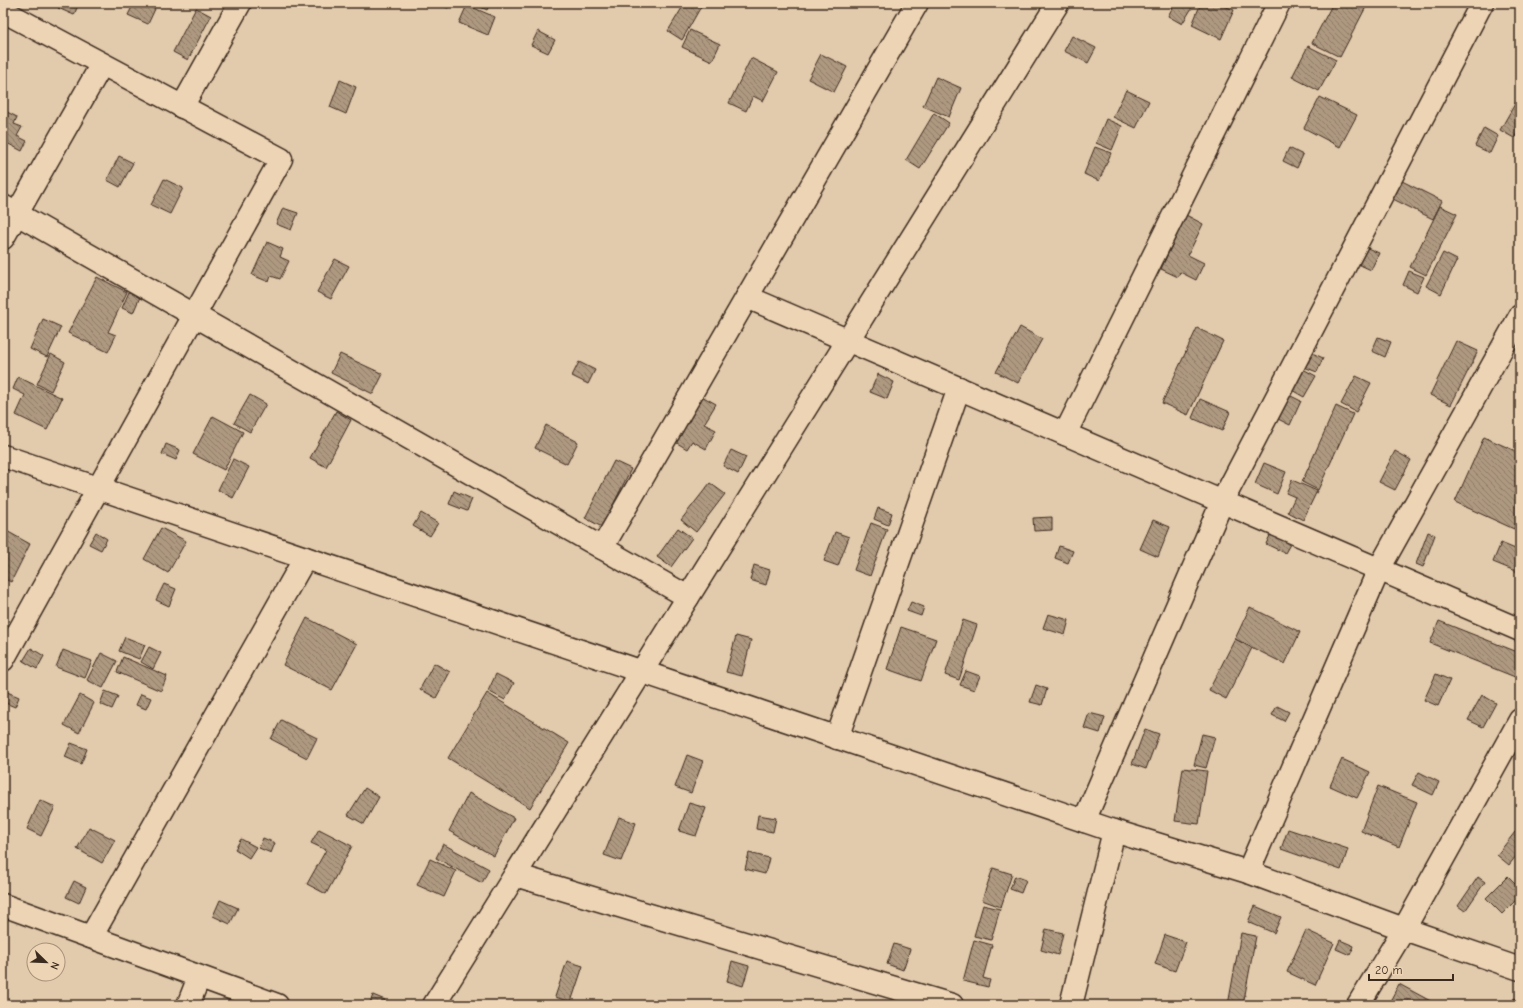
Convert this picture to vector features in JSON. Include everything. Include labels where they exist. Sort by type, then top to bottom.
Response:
[{"type":"street","points":[[182,107],[240,3]]},
{"type":"street","points":[[602,548],[917,3]]},
{"type":"street","points":[[434,1005],[1058,3]]},
{"type":"street","points":[[1065,434],[1279,3]]},
{"type":"street","points":[[1084,821],[1222,502],[1482,3]]},
{"type":"street","points":[[3,660],[281,159],[4,13]]},
{"type":"street","points":[[3,238],[10,210],[102,64]]},
{"type":"street","points":[[10,210],[688,597]]},
{"type":"street","points":[[747,297],[1520,630]]},
{"type":"street","points":[[1248,872],[1379,569],[1520,316]]},
{"type":"street","points":[[837,738],[960,388]]},
{"type":"street","points":[[3,456],[1084,821],[1248,872],[1404,930],[1520,969]]},
{"type":"street","points":[[91,937],[305,558]]},
{"type":"street","points":[[1358,1005],[1404,930],[1520,720]]},
{"type":"street","points":[[1071,1005],[1114,831]]},
{"type":"street","points":[[515,875],[952,1005]]},
{"type":"street","points":[[3,905],[277,1005]]},
{"type":"street","points":[[188,1005],[199,976]]},
{"type":"building","points":[[61,3],[79,3],[74,15],[58,8]]},
{"type":"building","points":[[134,3],[143,3],[155,9],[148,24],[128,15]]},
{"type":"building","points":[[436,3],[450,3],[448,8]]},
{"type":"building","points":[[472,3],[490,3],[487,10]]},
{"type":"building","points":[[685,3],[703,3],[682,40],[668,31]]},
{"type":"building","points":[[1175,3],[1195,3],[1182,24],[1168,16]]},
{"type":"building","points":[[1201,3],[1217,3],[1234,10],[1221,39],[1192,25]]},
{"type":"building","points":[[1333,3],[1368,3],[1340,57],[1312,43]]},
{"type":"building","points":[[467,5],[495,17],[488,35],[459,23]]},
{"type":"building","points":[[196,8],[211,16],[188,60],[173,52]]},
{"type":"building","points":[[690,30],[720,44],[712,61],[682,47]]},
{"type":"building","points":[[538,31],[555,40],[548,53],[531,45]]},
{"type":"building","points":[[1072,36],[1096,48],[1088,63],[1064,51]]},
{"type":"building","points":[[1308,46],[1336,60],[1319,91],[1292,77]]},
{"type":"building","points":[[821,54],[847,67],[834,92],[808,79]]},
{"type":"building","points":[[751,58],[778,72],[763,101],[753,96],[746,111],[729,103]]},
{"type":"building","points":[[936,77],[961,88],[949,117],[923,106]]},
{"type":"building","points":[[340,80],[356,87],[346,114],[330,107]]},
{"type":"building","points":[[1126,90],[1149,101],[1136,128],[1113,117]]},
{"type":"building","points":[[1520,95],[1520,129],[1514,138],[1500,130]]},
{"type":"building","points":[[1320,97],[1357,115],[1340,147],[1304,128]]},
{"type":"building","points":[[3,110],[17,117],[14,124],[22,127],[17,136],[27,141],[22,151],[3,141]]},
{"type":"building","points":[[934,113],[949,123],[920,169],[906,160]]},
{"type":"building","points":[[1106,119],[1122,126],[1112,150],[1096,143]]},
{"type":"building","points":[[1484,128],[1498,136],[1490,153],[1475,146]]},
{"type":"building","points":[[1095,147],[1111,153],[1099,181],[1084,174]]},
{"type":"building","points":[[1289,148],[1303,155],[1297,168],[1283,161]]},
{"type":"building","points":[[119,156],[133,163],[120,187],[107,180]]},
{"type":"building","points":[[164,179],[183,188],[170,214],[151,205]]},
{"type":"building","points":[[1402,181],[1442,201],[1433,219],[1393,199]]},
{"type":"building","points":[[1440,206],[1457,214],[1426,275],[1410,267]]},
{"type":"building","points":[[283,208],[298,213],[291,230],[276,224]]},
{"type":"building","points":[[1186,215],[1203,224],[1188,255],[1204,263],[1196,280],[1180,272],[1178,277],[1161,269]]},
{"type":"building","points":[[267,242],[283,249],[280,257],[289,261],[280,279],[271,276],[269,282],[252,275]]},
{"type":"building","points":[[1365,247],[1379,253],[1371,270],[1358,264]]},
{"type":"building","points":[[1443,253],[1457,260],[1441,294],[1426,286]]},
{"type":"building","points":[[335,259],[349,266],[331,299],[317,292]]},
{"type":"building","points":[[1409,271],[1424,277],[1417,292],[1403,285]]},
{"type":"building","points":[[97,277],[127,292],[108,332],[116,335],[108,352],[68,333]]},
{"type":"building","points":[[129,292],[140,297],[133,313],[122,308]]},
{"type":"building","points":[[43,319],[61,327],[47,357],[30,349]]},
{"type":"building","points":[[1020,327],[1042,339],[1018,383],[996,372]]},
{"type":"building","points":[[1197,328],[1223,341],[1188,415],[1162,403]]},
{"type":"building","points":[[1378,337],[1391,342],[1385,357],[1372,351]]},
{"type":"building","points":[[1456,341],[1478,351],[1451,405],[1430,395]]},
{"type":"building","points":[[1310,352],[1323,358],[1317,372],[1304,367]]},
{"type":"building","points":[[51,354],[65,362],[51,391],[37,384]]},
{"type":"building","points":[[340,354],[383,374],[373,394],[331,373]]},
{"type":"building","points":[[579,362],[595,370],[588,384],[572,376]]},
{"type":"building","points":[[1301,368],[1316,376],[1304,397],[1290,389]]},
{"type":"building","points":[[878,374],[894,382],[887,399],[870,392]]},
{"type":"building","points":[[1356,376],[1371,383],[1356,412],[1341,404]]},
{"type":"building","points":[[18,377],[62,398],[47,430],[16,415],[25,395],[13,389]]},
{"type":"building","points":[[698,394],[716,404],[704,424],[716,430],[706,449],[692,441],[687,449],[672,440]]},
{"type":"building","points":[[1287,394],[1301,401],[1290,425],[1276,418]]},
{"type":"building","points":[[250,395],[266,404],[250,432],[234,423]]},
{"type":"building","points":[[1200,399],[1230,412],[1222,431],[1192,418]]},
{"type":"building","points":[[1336,406],[1353,414],[1318,490],[1302,482]]},
{"type":"building","points":[[336,411],[351,420],[326,467],[310,458]]},
{"type":"building","points":[[213,416],[243,432],[224,470],[193,454]]},
{"type":"building","points":[[546,425],[578,442],[567,464],[535,448]]},
{"type":"building","points":[[1484,437],[1520,453],[1520,515],[1514,529],[1455,502]]},
{"type":"building","points":[[166,444],[180,450],[176,460],[162,454]]},
{"type":"building","points":[[731,450],[746,457],[738,474],[723,466]]},
{"type":"building","points":[[1395,451],[1411,460],[1395,490],[1379,482]]},
{"type":"building","points":[[233,459],[249,467],[233,498],[218,490]]},
{"type":"building","points":[[614,461],[631,469],[602,527],[585,518]]},
{"type":"building","points":[[1264,463],[1286,472],[1277,494],[1255,484]]},
{"type":"building","points":[[1292,480],[1317,491],[1303,520],[1288,512],[1295,497],[1286,493]]},
{"type":"building","points":[[710,483],[725,494],[696,532],[681,520]]},
{"type":"building","points":[[454,491],[472,499],[467,511],[449,504]]},
{"type":"building","points":[[878,508],[892,513],[888,525],[874,519]]},
{"type":"building","points":[[421,513],[438,523],[430,536],[413,526]]},
{"type":"building","points":[[1052,517],[1052,530],[1034,531],[1033,518]]},
{"type":"building","points":[[1153,520],[1170,527],[1158,557],[1140,549]]},
{"type":"building","points":[[871,523],[887,529],[870,576],[854,570]]},
{"type":"building","points":[[161,528],[186,541],[168,573],[144,559]]},
{"type":"building","points":[[678,528],[692,538],[671,567],[657,557]]},
{"type":"building","points":[[3,529],[30,544],[11,582],[3,578]]},
{"type":"building","points":[[1273,529],[1293,539],[1285,553],[1266,544]]},
{"type":"building","points":[[96,532],[107,539],[101,550],[89,544]]},
{"type":"building","points":[[835,532],[849,537],[838,566],[824,561]]},
{"type":"building","points":[[1428,532],[1435,535],[1423,567],[1416,564]]},
{"type":"building","points":[[1501,543],[1520,551],[1520,573],[1493,562]]},
{"type":"building","points":[[1059,546],[1073,551],[1068,563],[1055,558]]},
{"type":"building","points":[[754,565],[770,570],[766,585],[750,580]]},
{"type":"building","points":[[164,584],[176,589],[169,606],[156,600]]},
{"type":"building","points":[[911,602],[924,607],[921,616],[907,611]]},
{"type":"building","points":[[1250,607],[1300,632],[1285,664],[1235,639]]},
{"type":"building","points":[[1048,614],[1069,620],[1065,635],[1043,628]]},
{"type":"building","points":[[307,618],[357,644],[332,690],[283,665]]},
{"type":"building","points":[[963,620],[977,625],[959,680],[945,675]]},
{"type":"building","points":[[1439,621],[1520,653],[1520,679],[1430,643]]},
{"type":"building","points":[[901,627],[936,639],[921,681],[887,669]]},
{"type":"building","points":[[736,636],[751,640],[742,676],[726,672]]},
{"type":"building","points":[[125,637],[145,645],[139,659],[119,651]]},
{"type":"building","points":[[1235,639],[1252,648],[1226,699],[1209,690]]},
{"type":"building","points":[[149,647],[161,653],[153,669],[141,662]]},
{"type":"building","points":[[31,648],[44,656],[37,669],[23,661]]},
{"type":"building","points":[[63,650],[92,661],[85,678],[56,667]]},
{"type":"building","points":[[101,653],[117,661],[103,688],[87,680]]},
{"type":"building","points":[[123,657],[167,676],[161,691],[117,672]]},
{"type":"building","points":[[434,663],[450,672],[436,698],[420,689]]},
{"type":"building","points":[[966,671],[980,676],[974,690],[960,685]]},
{"type":"building","points":[[496,674],[514,683],[505,700],[488,691]]},
{"type":"building","points":[[1436,674],[1450,680],[1438,706],[1424,700]]},
{"type":"building","points":[[1036,685],[1047,689],[1042,705],[1030,702]]},
{"type":"building","points":[[5,691],[19,697],[15,707],[3,702],[3,695]]},
{"type":"building","points":[[105,691],[118,696],[112,709],[100,704]]},
{"type":"building","points":[[487,693],[569,743],[530,808],[448,758]]},
{"type":"building","points":[[141,694],[151,698],[146,709],[136,705]]},
{"type":"building","points":[[80,695],[94,703],[79,733],[64,725]]},
{"type":"building","points":[[1482,695],[1496,703],[1483,727],[1468,720]]},
{"type":"building","points":[[1277,706],[1289,712],[1284,721],[1272,715]]},
{"type":"building","points":[[1089,713],[1105,717],[1100,733],[1084,728]]},
{"type":"building","points":[[281,720],[317,738],[307,758],[271,739]]},
{"type":"building","points":[[1145,729],[1159,734],[1146,769],[1132,764]]},
{"type":"building","points":[[1202,734],[1215,737],[1206,768],[1194,765]]},
{"type":"building","points":[[71,743],[87,749],[81,764],[65,757]]},
{"type":"building","points":[[687,755],[703,761],[691,793],[675,787]]},
{"type":"building","points":[[1342,759],[1370,772],[1357,798],[1330,786]]},
{"type":"building","points":[[1183,768],[1207,771],[1199,824],[1175,821]]},
{"type":"building","points":[[1419,772],[1439,782],[1433,795],[1412,785]]},
{"type":"building","points":[[1378,786],[1417,802],[1399,847],[1361,831]]},
{"type":"building","points":[[365,788],[379,797],[364,824],[348,815]]},
{"type":"building","points":[[469,793],[514,818],[494,856],[449,831]]},
{"type":"building","points":[[40,800],[55,807],[41,836],[27,829]]},
{"type":"building","points":[[689,803],[706,808],[696,836],[679,831]]},
{"type":"building","points":[[758,815],[776,818],[773,832],[756,829]]},
{"type":"building","points":[[619,817],[636,823],[621,861],[604,855]]},
{"type":"building","points":[[89,827],[115,840],[102,863],[77,849]]},
{"type":"building","points":[[319,829],[352,846],[326,894],[307,884],[326,850],[311,843]]},
{"type":"building","points":[[1288,829],[1348,849],[1341,870],[1281,849]]},
{"type":"building","points":[[1515,832],[1520,835],[1520,851],[1509,865],[1497,855]]},
{"type":"building","points":[[263,838],[275,843],[271,853],[259,848]]},
{"type":"building","points":[[241,839],[256,847],[249,858],[235,849]]},
{"type":"building","points":[[443,844],[489,869],[482,883],[436,858]]},
{"type":"building","points":[[749,853],[769,858],[765,874],[745,869]]},
{"type":"building","points":[[430,859],[456,871],[444,897],[417,885]]},
{"type":"building","points":[[993,868],[1012,874],[1001,907],[982,900]]},
{"type":"building","points":[[1015,876],[1026,880],[1021,893],[1010,889]]},
{"type":"building","points":[[1508,876],[1520,888],[1520,896],[1502,914],[1486,898]]},
{"type":"building","points":[[1478,877],[1485,882],[1465,911],[1458,906]]},
{"type":"building","points":[[74,881],[86,887],[79,903],[66,897]]},
{"type":"building","points":[[220,900],[238,908],[230,924],[213,916]]},
{"type":"building","points":[[983,905],[1000,909],[991,940],[974,936]]},
{"type":"building","points":[[1255,906],[1281,917],[1274,933],[1248,922]]},
{"type":"building","points":[[1046,929],[1063,933],[1058,955],[1041,950]]},
{"type":"building","points":[[1306,930],[1334,943],[1315,985],[1287,972]]},
{"type":"building","points":[[1241,933],[1256,936],[1243,1005],[1228,1005]]},
{"type":"building","points":[[1165,935],[1186,942],[1175,971],[1155,964]]},
{"type":"building","points":[[974,940],[992,945],[983,978],[990,980],[988,987],[963,981]]},
{"type":"building","points":[[1340,940],[1354,946],[1350,955],[1336,949]]},
{"type":"building","points":[[894,944],[910,949],[903,970],[887,964]]},
{"type":"building","points":[[567,961],[583,966],[571,1002],[555,997]]},
{"type":"building","points":[[732,961],[749,966],[743,986],[727,981]]},
{"type":"building","points":[[1399,984],[1436,1004],[1388,1005]]},
{"type":"building","points":[[373,995],[385,1000],[383,1005],[369,1005]]},
{"type":"building","points":[[1514,998],[1520,1001],[1520,1005],[1511,1005]]},
{"type":"building","points":[[106,1002],[116,1005],[105,1005]]}]
